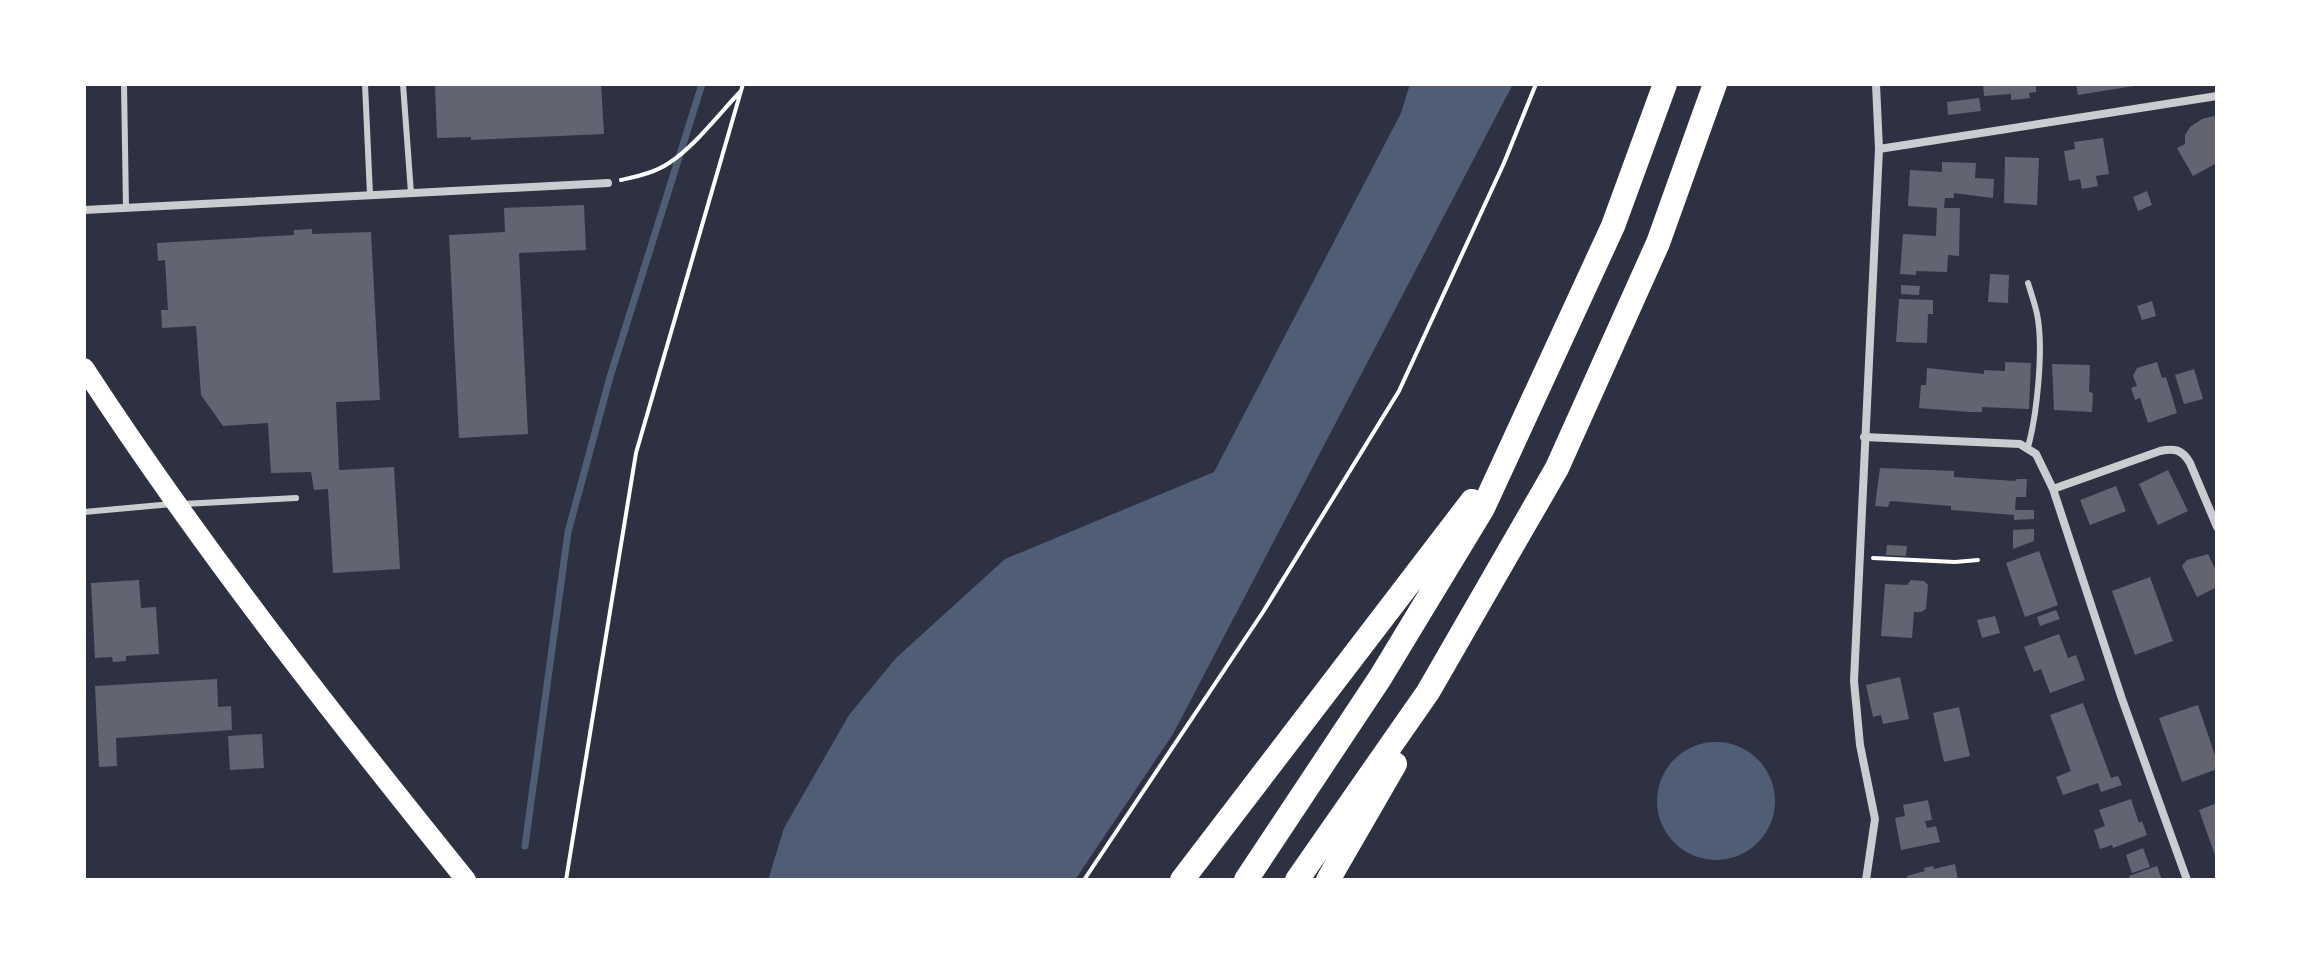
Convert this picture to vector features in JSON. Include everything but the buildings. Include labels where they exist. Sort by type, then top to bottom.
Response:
[{"type":"highway","points":[[1246,880],[1380,678],[1483,508],[1613,226],[1665,84]]},
{"type":"highway","points":[[1297,880],[1428,692],[1557,468],[1658,243],[1715,84]]},
{"type":"highway","points":[[1182,880],[1514,445]]},
{"type":"highway","points":[[1328,880],[1393,769],[1428,692]]},
{"type":"main road","points":[[84,368],[126,433],[328,709],[466,880]]},
{"type":"street","points":[[1866,880],[1875,819],[1860,745],[1854,681],[1879,149],[1876,84]]},
{"type":"street","points":[[1879,149],[2217,96]]},
{"type":"street","points":[[84,210],[608,183]]},
{"type":"street","points":[[1864,437],[2020,444],[2036,454],[2053,489],[2122,699],[2187,880]]},
{"type":"street","points":[[2053,489],[2160,451],[2177,450],[2190,463],[2217,527]]},
{"type":"lane","points":[[124,84],[126,208]]},
{"type":"lane","points":[[365,84],[370,195]]},
{"type":"lane","points":[[403,84],[411,193]]},
{"type":"lane","points":[[2028,283],[2038,316],[2038,330],[2037,401],[2028,447]]},
{"type":"lane","points":[[84,512],[144,505],[296,498]]},
{"type":"path","points":[[1084,880],[1263,612],[1399,391],[1498,176],[1536,84]]},
{"type":"path","points":[[608,183],[648,174],[680,155],[742,87]]},
{"type":"path","points":[[566,880],[636,453],[742,87]]},
{"type":"path","points":[[1859,557],[1955,562],[1978,560]]},
{"type":"water","points":[[1410,84],[1513,84],[1173,734],[1075,880],[768,880],[784,828],[849,715],[896,658],[1005,559],[1214,472],[1401,113]]},
{"type":"water","points":[[1716,742],[1738,747],[1758,759],[1770,779],[1775,801],[1770,823],[1758,843],[1738,855],[1716,860],[1694,855],[1674,843],[1662,823],[1657,801],[1662,779],[1674,759],[1694,747]]},
{"type":"waterway","points":[[525,846],[568,532],[610,377],[702,84]]}]
